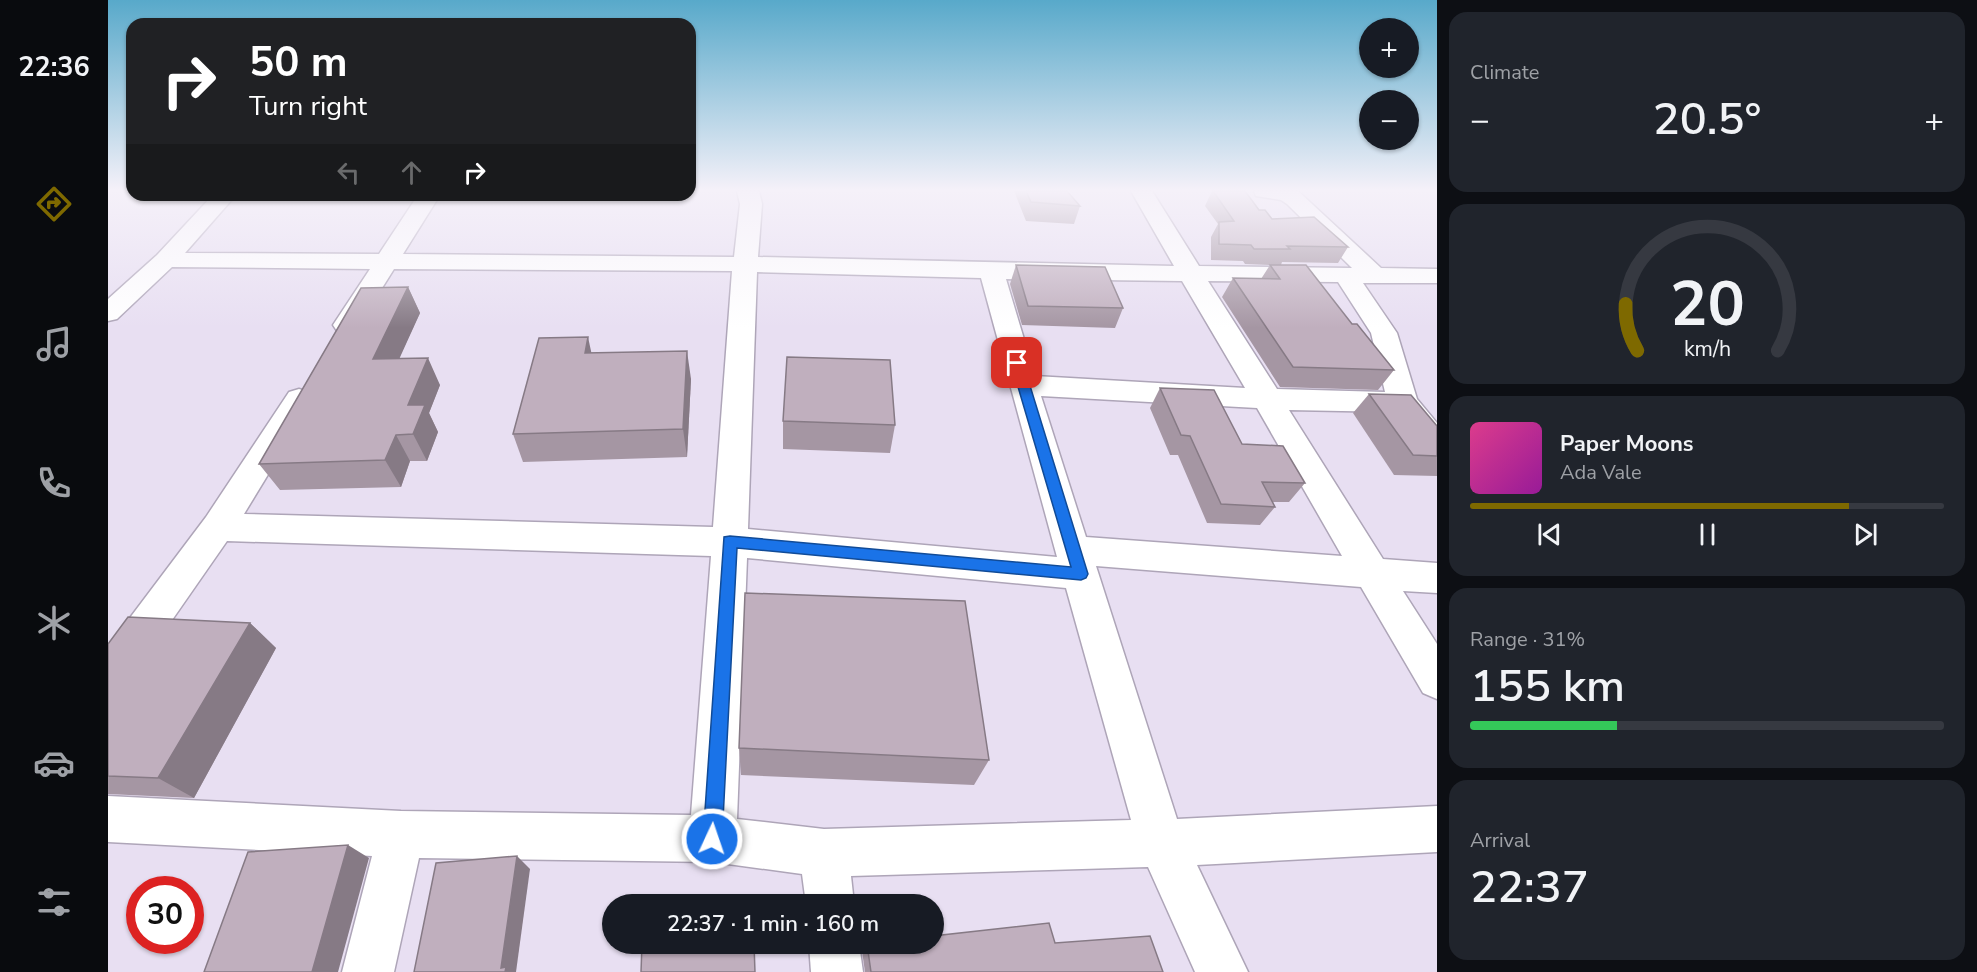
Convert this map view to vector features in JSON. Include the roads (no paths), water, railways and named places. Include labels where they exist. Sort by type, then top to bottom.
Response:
[{"type":"street","points":[[108,313],[166,260],[187,236]]},
{"type":"street","points":[[330,349],[402,236]]},
{"type":"street","points":[[712,839],[748,236]]},
{"type":"street","points":[[1168,236],[1437,680]]},
{"type":"street","points":[[1327,236],[1360,275],[1384,333],[1403,402],[1437,444]]},
{"type":"street","points":[[166,260],[745,264],[992,271],[1437,276]]},
{"type":"street","points":[[992,271],[1161,843],[1222,972]]},
{"type":"street","points":[[108,679],[218,527],[311,379]]},
{"type":"street","points":[[1024,385],[1268,399],[1403,402]]},
{"type":"street","points":[[218,527],[730,542],[1078,562],[1437,578]]},
{"type":"street","points":[[108,819],[401,834],[712,839],[825,853],[1161,843],[1437,829]]},
{"type":"street","points":[[368,972],[401,834]]},
{"type":"street","points":[[825,853],[829,894]]},
{"type":"street","points":[[835,954],[837,972]]}]
